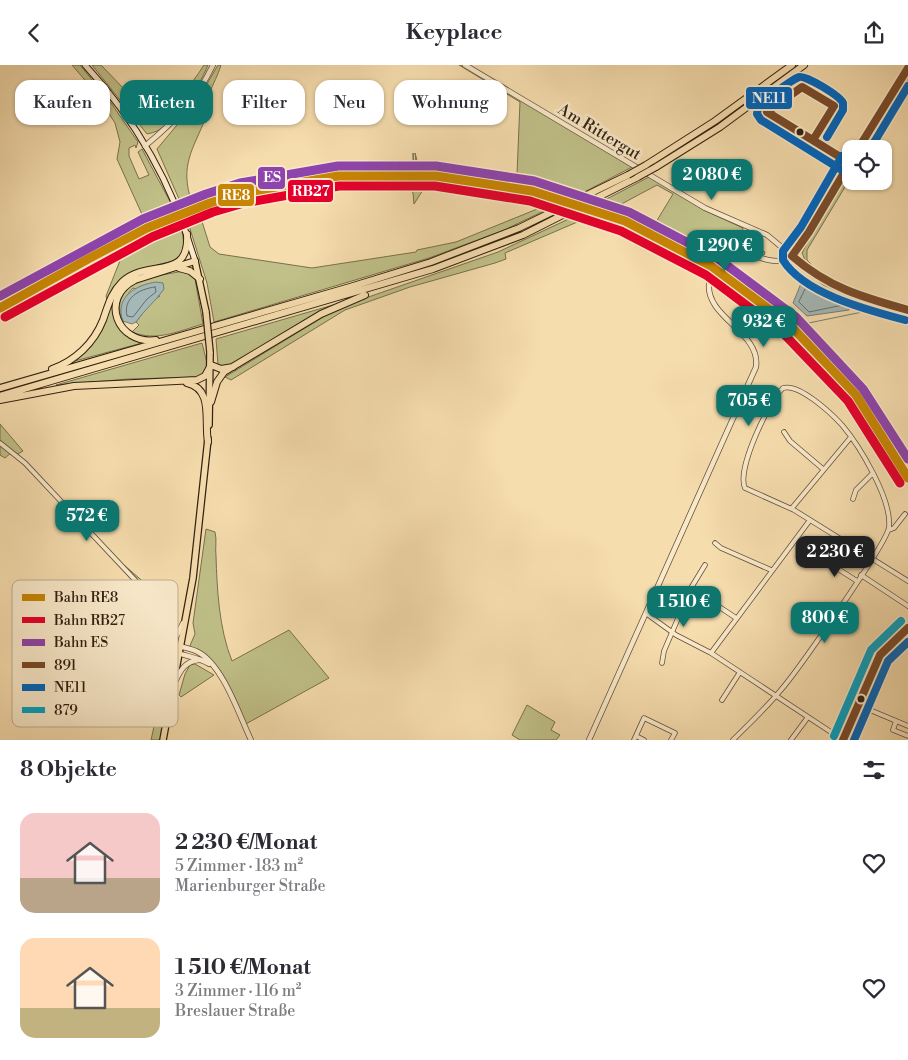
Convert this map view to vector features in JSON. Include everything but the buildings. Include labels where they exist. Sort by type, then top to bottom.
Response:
[{"type":"highway","points":[[0,388],[431,262],[494,239],[588,196],[646,165],[715,121],[792,65]]},
{"type":"highway","points":[[211,402],[220,377],[233,367],[328,311],[404,279],[496,245],[596,200],[656,167],[720,127],[804,65]]},
{"type":"highway","points":[[177,266],[187,252],[187,234]]},
{"type":"highway","points":[[189,334],[151,341],[141,340],[126,332],[116,314],[118,296],[128,284],[142,277],[196,261]]},
{"type":"highway","points":[[26,381],[63,365],[82,351],[98,330],[113,294],[124,280],[140,272],[177,266],[190,271],[200,279]]},
{"type":"highway","points":[[0,396],[404,279]]},
{"type":"highway","points":[[0,400],[74,386],[203,378],[211,365],[221,369],[233,367]]},
{"type":"highway","points":[[176,381],[194,385],[203,395],[208,442]]},
{"type":"main road","points":[[85,65],[116,103],[145,146],[178,209],[196,261],[206,313],[211,365],[208,442],[200,524],[178,666]]},
{"type":"main road","points":[[164,740],[167,727]]},
{"type":"street","points":[[145,146],[189,105],[213,65]]},
{"type":"street","name":"Am Rittergut","points":[[465,65],[702,207],[767,235],[816,277],[831,286],[908,310]]},
{"type":"street","points":[[863,140],[885,101],[908,69]]},
{"type":"street","points":[[589,740],[647,614],[756,366],[756,355],[752,346],[712,299],[709,288],[710,277],[722,260],[735,253],[749,253],[774,261],[792,255],[809,232],[842,176]]},
{"type":"street","points":[[889,530],[887,508],[872,474],[851,437],[823,407],[787,387],[779,391],[749,448],[743,477],[744,485],[752,492],[792,508],[908,581]]},
{"type":"street","points":[[784,433],[790,441],[824,469]]},
{"type":"street","points":[[792,508],[851,437]]},
{"type":"street","points":[[0,443],[24,463],[135,580]]},
{"type":"street","points":[[853,499],[856,491],[872,474]]},
{"type":"street","points":[[733,740],[776,696],[872,559],[889,530],[894,528],[905,514]]},
{"type":"street","points":[[711,653],[810,520]]},
{"type":"street","points":[[715,543],[721,549],[771,571]]},
{"type":"street","points":[[824,560],[857,581]]},
{"type":"street","points":[[662,663],[664,651],[691,588],[705,565]]},
{"type":"street","points":[[861,575],[908,606]]},
{"type":"street","points":[[691,588],[736,618]]},
{"type":"street","points":[[178,634],[188,610]]},
{"type":"street","points":[[647,614],[672,633],[711,653],[843,740],[882,653],[908,628]]},
{"type":"street","points":[[178,649],[203,660],[214,668]]},
{"type":"street","points":[[181,650],[201,654],[214,668],[246,724],[251,740]]},
{"type":"street","points":[[178,678],[185,665],[192,661],[203,660]]},
{"type":"street","points":[[722,700],[740,672]]},
{"type":"street","points":[[858,705],[908,726]]},
{"type":"street","points":[[791,740],[808,717]]},
{"type":"street","points":[[644,740],[635,738],[644,718],[675,733],[671,740]]},
{"type":"street","points":[[896,721],[893,730],[908,737]]},
{"type":"green space","points":[[72,65],[80,65],[92,80],[85,80]]},
{"type":"green space","points":[[92,65],[101,65],[120,85],[120,100],[110,88],[110,80],[104,80]]},
{"type":"green space","points":[[204,65],[208,65],[200,80],[193,80]]},
{"type":"green space","points":[[218,65],[221,65],[213,84],[213,80],[209,80]]},
{"type":"green space","points":[[459,65],[487,80],[484,80]]},
{"type":"green space","points":[[908,72],[908,82],[873,140],[867,140],[878,118]]},
{"type":"green space","points":[[507,92],[632,167],[573,198],[492,179],[417,171],[415,153],[418,164],[517,174],[520,102],[507,94]]},
{"type":"green space","points":[[110,102],[120,116],[120,125],[126,125],[138,142],[136,148],[135,145],[129,148],[129,156],[139,179],[149,175],[138,152],[142,149],[175,211],[145,221],[117,159],[120,142],[115,123],[110,115]]},
{"type":"green space","points":[[140,125],[167,125],[157,131],[147,134]]},
{"type":"green space","points":[[177,125],[202,125],[192,149],[187,168],[188,190],[192,203],[246,187],[329,170],[385,165],[413,165],[413,153],[415,171],[356,171],[297,178],[239,191],[183,208],[157,149]]},
{"type":"green space","points":[[356,176],[414,176],[414,183],[356,183],[298,188],[242,199],[185,214],[241,196],[298,183]]},
{"type":"green space","points":[[417,177],[478,182],[565,201],[504,230],[429,258],[214,322],[207,283],[186,216],[199,212],[210,247],[219,254],[312,268],[416,252],[417,250],[456,242],[547,205],[547,203],[496,191],[433,183],[423,190],[414,204],[413,193],[408,187],[388,184],[405,184],[415,191],[419,185],[431,184],[417,184]]},
{"type":"green space","points":[[649,177],[704,210],[743,228],[741,241],[765,252],[764,255],[750,250],[731,251],[719,257],[714,263],[650,228],[595,205]],"holes":[[[657,185],[673,194],[653,227],[614,208]]]},
{"type":"green space","points":[[842,182],[843,190],[807,250],[807,260],[818,271],[838,283],[908,307],[868,297],[840,287],[817,273],[806,262],[802,253],[816,225]]},
{"type":"green space","points":[[590,209],[662,239],[695,260],[678,251],[674,252],[624,225],[589,217],[505,253],[506,259],[410,287],[345,310],[231,380],[225,377],[331,312],[357,301],[498,252]]},
{"type":"green space","points":[[178,219],[185,251],[177,260],[146,268],[107,300],[106,296],[127,243]]},
{"type":"green space","points":[[184,271],[195,279],[203,324],[159,336],[141,335],[132,332],[139,325],[136,322],[151,302],[160,296],[133,288],[123,305],[124,325],[120,310],[121,299],[126,290],[146,279]]},
{"type":"green space","points":[[114,297],[118,326],[127,336],[142,343],[75,361],[89,348],[94,340]]},
{"type":"green space","points":[[333,305],[236,363],[224,366],[218,365],[216,339]]},
{"type":"green space","points":[[202,343],[207,363],[206,372],[200,377],[129,379],[56,385]]},
{"type":"green space","points":[[0,424],[23,451],[16,455],[12,452],[5,458],[0,455]]},
{"type":"green space","points":[[206,529],[215,532],[219,609],[224,636],[232,661],[289,630],[329,678],[244,725],[226,687],[210,662],[189,648],[195,634],[193,623]]},
{"type":"green space","points":[[109,552],[141,580],[133,580]]},
{"type":"green space","points":[[195,664],[214,675],[181,697],[179,695],[185,674],[190,665]]},
{"type":"green space","points":[[527,705],[555,722],[551,730],[560,735],[556,740],[520,740],[512,735]]},
{"type":"green space","points":[[154,727],[166,727],[163,740],[151,740]]},
{"type":"water","points":[[802,281],[853,300],[849,310],[807,316],[793,303]]},
{"type":"water","points":[[156,282],[163,283],[164,289],[157,298],[136,322],[132,324],[123,321],[121,313],[124,299],[134,289]]},
{"type":"waterway","points":[[799,325],[877,309]]},
{"type":"rail line","name":"ES","points":[[0,296],[143,219],[206,194],[240,183],[338,166],[436,166],[534,181],[629,212],[717,258],[796,317],[863,389],[908,459]]},
{"type":"rail line","name":"RE8","points":[[0,308],[147,228],[210,203],[242,193],[338,176],[436,176],[532,191],[625,221],[711,266],[789,324],[856,395],[908,478]]},
{"type":"rail line","name":"RB27","points":[[5,317],[152,237],[213,212],[244,203],[339,186],[435,186],[530,201],[621,231],[706,275],[782,332],[848,401],[900,483]]},
{"type":"transit line","name":"891","points":[[864,140],[908,68]]},
{"type":"transit line","name":"NE11","points":[[827,137],[843,110],[843,103],[830,91],[808,79],[803,77],[795,79],[758,108],[757,114],[761,120],[842,170]]},
{"type":"transit line","name":"NE11","points":[[875,140],[908,86]]},
{"type":"transit line","name":"891","points":[[767,112],[802,87],[834,106],[813,140]]},
{"type":"transit line","name":"891","points":[[767,112],[842,158]]},
{"type":"transit line","name":"NE11","points":[[842,156],[801,227],[783,251],[783,260],[793,272],[821,291],[856,306],[905,320]]},
{"type":"transit line","name":"891","points":[[792,256],[809,232],[842,176]]},
{"type":"transit line","name":"891","points":[[792,256],[833,284],[861,296],[908,310]]},
{"type":"transit line","name":"879","points":[[834,736],[871,650],[901,621]]},
{"type":"transit line","name":"891","points":[[843,740],[880,655],[908,628]]},
{"type":"transit line","name":"NE11","points":[[854,740],[888,661],[908,642]]}]
